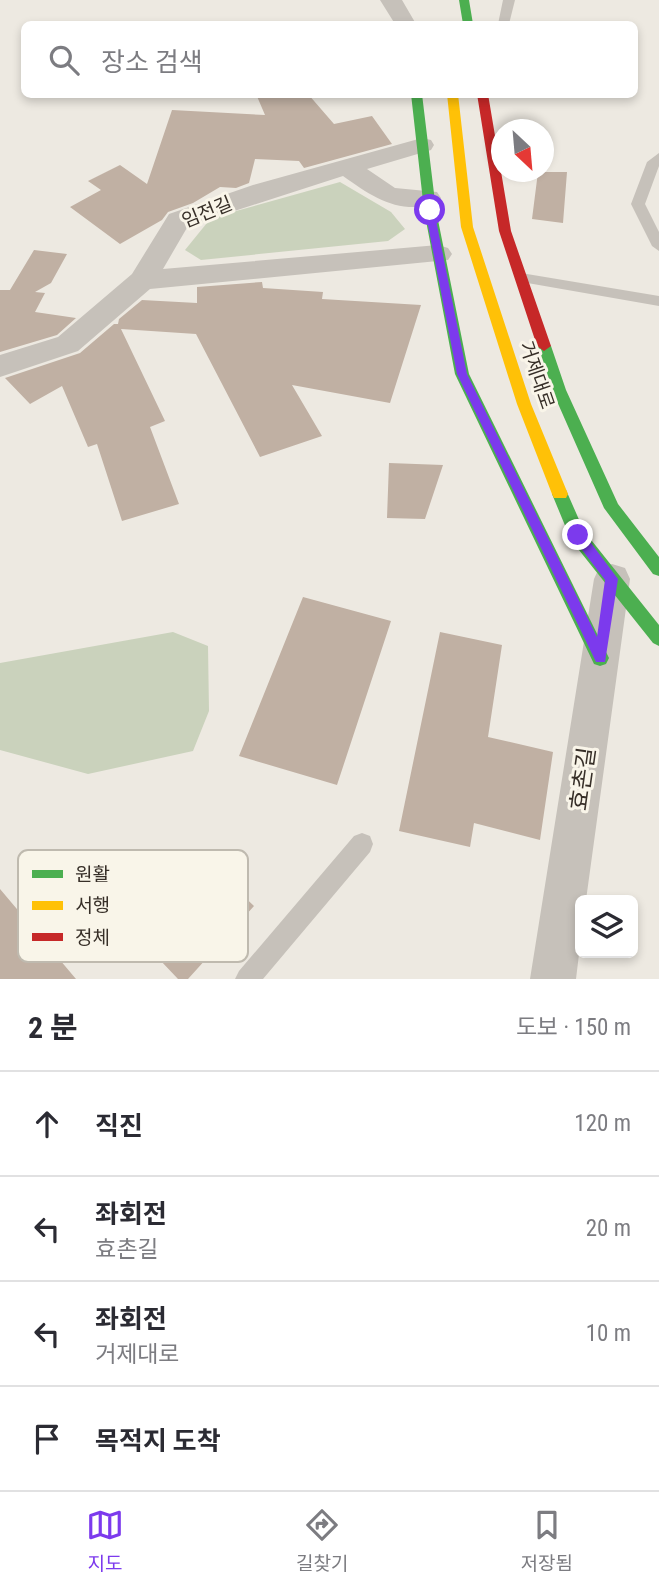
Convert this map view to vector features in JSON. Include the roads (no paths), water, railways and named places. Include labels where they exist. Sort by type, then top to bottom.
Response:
[{"type":"main road","points":[[464,0],[468,21]]},
{"type":"main road","points":[[416,98],[428,198],[462,374],[600,658]]},
{"type":"main road","name":"거제대로","points":[[452,98],[467,227],[524,404],[578,535],[659,638]]},
{"type":"main road","name":"거제대로","points":[[483,98],[505,231],[559,390],[612,508],[659,569]]},
{"type":"street","points":[[391,0],[403,21]]},
{"type":"street","name":"임전길","points":[[0,366],[68,344],[142,279],[178,220],[422,145]]},
{"type":"street","points":[[347,166],[388,196],[428,198]]},
{"type":"street","points":[[142,279],[438,254]]},
{"type":"street","name":"효촌길","points":[[553,979],[612,579]]},
{"type":"lane","points":[[505,21],[509,0]]},
{"type":"lane","points":[[659,157],[654,162],[638,204],[659,246]]},
{"type":"lane","points":[[521,278],[659,302]]},
{"type":"lane","points":[[247,979],[362,844]]}]
